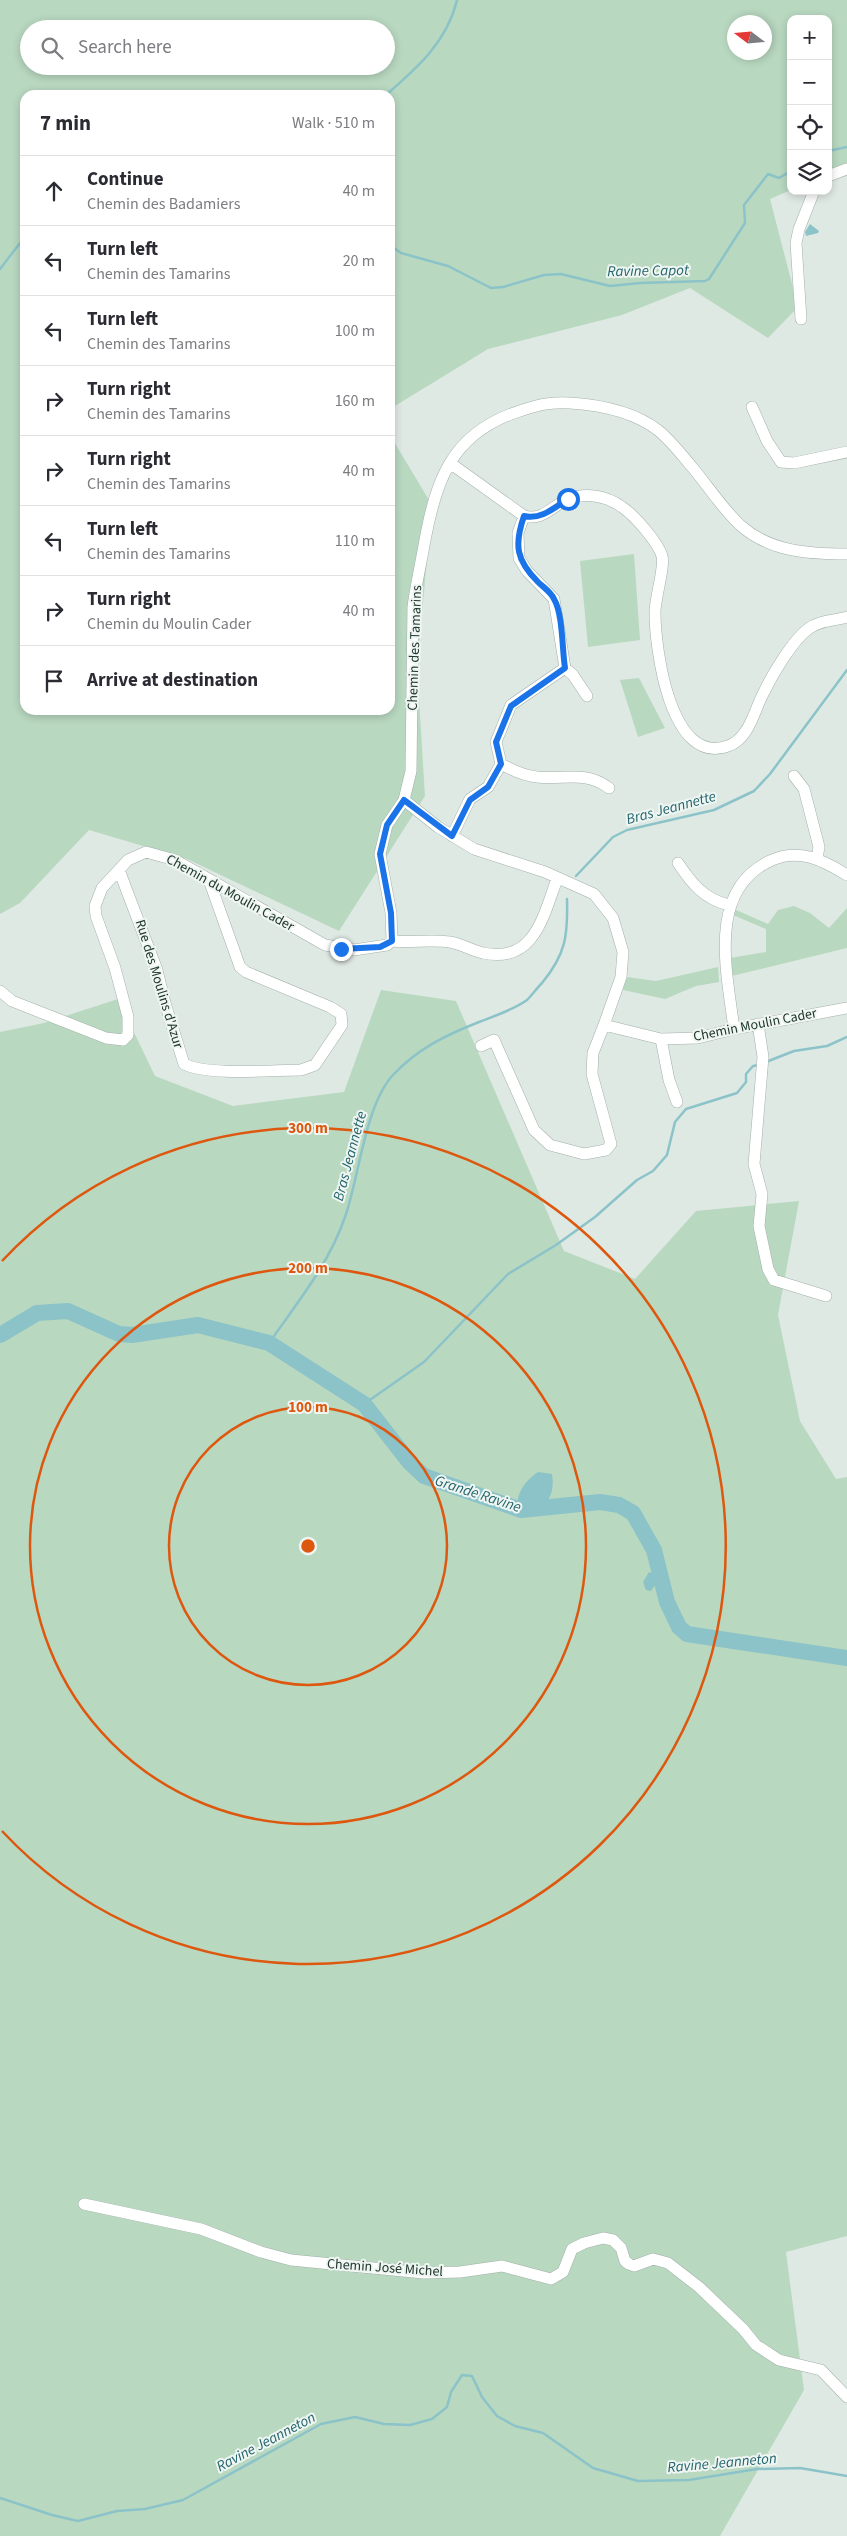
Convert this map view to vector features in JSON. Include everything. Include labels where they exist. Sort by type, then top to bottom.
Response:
[{"type":"street","points":[[832,175],[847,169]]},
{"type":"street","points":[[800,319],[796,243],[799,229],[812,195]]},
{"type":"street","name":"Chemin des Tamarins","points":[[392,941],[391,913],[380,854],[387,825],[404,800],[411,771],[413,607],[416,587],[431,510],[439,482],[461,446],[478,430],[495,420],[536,405],[552,402],[617,410],[658,430],[682,454],[741,525],[761,539],[788,550],[820,554],[847,554]]},
{"type":"street","points":[[752,407],[767,442],[781,462],[794,463],[847,452]]},
{"type":"street","points":[[450,463],[524,516],[538,517],[568,499],[594,495],[623,507],[658,544],[663,558],[655,612],[665,688],[681,725],[696,742],[718,748],[730,746],[741,737],[763,693],[800,636],[821,622],[847,616]]},
{"type":"street","points":[[524,516],[518,533],[519,558],[527,571],[554,598],[565,668],[573,675],[587,696]]},
{"type":"street","points":[[452,836],[470,800],[488,787],[501,764],[496,742],[511,706],[565,668]]},
{"type":"street","points":[[501,764],[518,773],[537,777],[592,778],[609,788]]},
{"type":"street","points":[[794,776],[804,789],[819,847],[817,858]]},
{"type":"street","points":[[404,800],[452,836],[474,849],[545,872],[594,894],[613,918],[620,937],[623,952],[621,977],[593,1053],[592,1074],[611,1144],[606,1150],[584,1154],[550,1145],[534,1130],[494,1040],[481,1046]]},
{"type":"street","name":"Chemin du Moulin Cader","points":[[0,991],[12,1001],[106,1038],[123,1040],[128,1035],[128,1017],[115,968],[95,911],[98,894],[119,870],[134,856],[151,852],[167,857],[325,945],[354,950],[387,945],[392,941]]},
{"type":"street","points":[[734,1029],[726,952],[729,905],[746,877],[759,866],[777,858],[794,855],[817,858],[847,874]]},
{"type":"street","points":[[678,863],[688,878],[706,897],[729,905]]},
{"type":"street","name":"Rue des Moulins d'Azur","points":[[119,870],[158,970],[165,1003],[184,1064],[192,1068],[227,1070],[310,1068],[315,1065],[342,1025],[341,1014],[330,1007],[246,972],[240,967],[217,907],[209,880]]},
{"type":"street","points":[[392,941],[451,942],[483,953],[501,955],[517,952],[530,940],[538,927],[557,879]]},
{"type":"street","name":"Chemin Moulin Cader","points":[[604,1025],[661,1040],[698,1038],[758,1024],[847,1008]]},
{"type":"street","points":[[758,1024],[763,1057],[754,1164],[762,1194],[759,1226],[768,1269],[774,1280],[826,1296]]},
{"type":"street","points":[[661,1040],[669,1080],[677,1102]]},
{"type":"street","name":"Chemin José Michel","points":[[84,2204],[201,2229],[261,2252],[291,2260],[424,2273],[460,2272],[502,2266],[555,2278],[563,2272],[572,2249],[584,2243],[603,2238],[613,2240],[621,2248],[625,2261],[629,2264],[634,2266],[654,2259],[668,2264],[698,2287],[743,2328],[756,2345],[779,2360],[821,2370],[847,2398]]},
{"type":"green space","points":[[0,0],[847,0],[847,167],[832,173],[832,15],[787,15],[787,192],[770,199],[798,307],[768,338],[690,288],[622,315],[488,349],[395,406],[395,90],[20,90],[20,715],[395,715],[395,443],[432,505],[417,667],[425,796],[339,931],[187,859],[89,830],[20,903],[0,914]]},
{"type":"green space","points":[[634,554],[640,640],[588,647],[580,561]]},
{"type":"green space","points":[[639,678],[665,728],[638,737],[620,680]]},
{"type":"green space","points":[[794,906],[810,913],[829,928],[847,908],[847,948],[732,976],[730,958],[766,952],[766,929],[733,915],[734,909],[768,924],[778,910]]},
{"type":"green space","points":[[718,967],[719,982],[696,986],[665,999],[623,990],[627,977],[656,981]]},
{"type":"green space","points":[[381,990],[456,1001],[564,1251],[635,1279],[696,1211],[799,1201],[778,1315],[800,1421],[836,1479],[847,1477],[847,2236],[786,2252],[804,2390],[720,2536],[0,2536],[0,1032],[44,1023],[118,999],[155,1076],[233,1106],[344,1092]]},
{"type":"water","points":[[810,224],[819,231],[818,233],[806,236],[805,232]]},
{"type":"water","points":[[538,1472],[552,1474],[553,1483],[550,1497],[541,1508],[534,1512],[518,1515],[517,1502],[521,1490],[528,1480]]},
{"type":"water","points":[[649,1572],[659,1575],[658,1581],[651,1591],[646,1590],[643,1582]]},
{"type":"waterway","points":[[392,90],[409,75],[438,41],[446,29],[457,0]]},
{"type":"waterway","name":"Ravine Capot","points":[[832,150],[847,147]]},
{"type":"waterway","name":"Ravine Capot","points":[[395,249],[401,253],[448,266],[491,288],[503,287],[544,275],[561,274],[610,286],[705,281],[709,279],[745,223],[744,205],[768,174],[779,178],[787,173]]},
{"type":"waterway","points":[[0,269],[20,243]]},
{"type":"waterway","name":"Bras Jeannette","points":[[576,876],[613,837],[627,830],[714,810],[754,791],[770,774],[847,670]]},
{"type":"waterway","name":"Bras Jeannette","points":[[269,1343],[312,1283],[338,1234],[350,1201],[369,1123],[383,1088],[402,1066],[422,1050],[455,1032],[510,1010],[527,1000],[550,973],[561,953],[566,934],[567,899]]},
{"type":"waterway","points":[[766,1062],[794,1051],[827,1046],[847,1037]]},
{"type":"waterway","points":[[364,1404],[424,1362],[508,1274],[556,1245],[595,1217],[637,1180],[653,1171],[667,1155],[675,1122],[686,1109],[737,1093],[746,1082],[746,1074],[753,1066],[759,1065]]},
{"type":"waterway","name":"Grande Ravine","points":[[0,1335],[37,1313],[68,1311],[119,1334],[132,1335],[198,1325],[269,1343],[364,1404],[410,1463],[424,1476],[521,1510],[600,1502],[619,1505],[633,1513],[654,1550],[667,1602],[679,1627],[687,1634],[847,1658]]},
{"type":"waterway","name":"Ravine Jeanneton","points":[[0,2498],[52,2515],[78,2521],[117,2511],[145,2509],[183,2500],[321,2424],[355,2417],[384,2424],[410,2425],[432,2419],[447,2407],[451,2392],[462,2375],[472,2376],[482,2397],[497,2416],[515,2426],[543,2433],[593,2468],[638,2481],[689,2480],[757,2469],[800,2468],[847,2476]]},
{"type":"route","points":[[341,949],[354,950],[380,947],[390,944],[392,941],[389,898],[381,869],[380,854],[387,825],[404,800],[452,836],[470,800],[488,787],[501,764],[496,742],[511,706],[565,668],[554,598],[527,571],[519,558],[518,533],[524,516],[534,518],[542,516],[568,499]]}]
